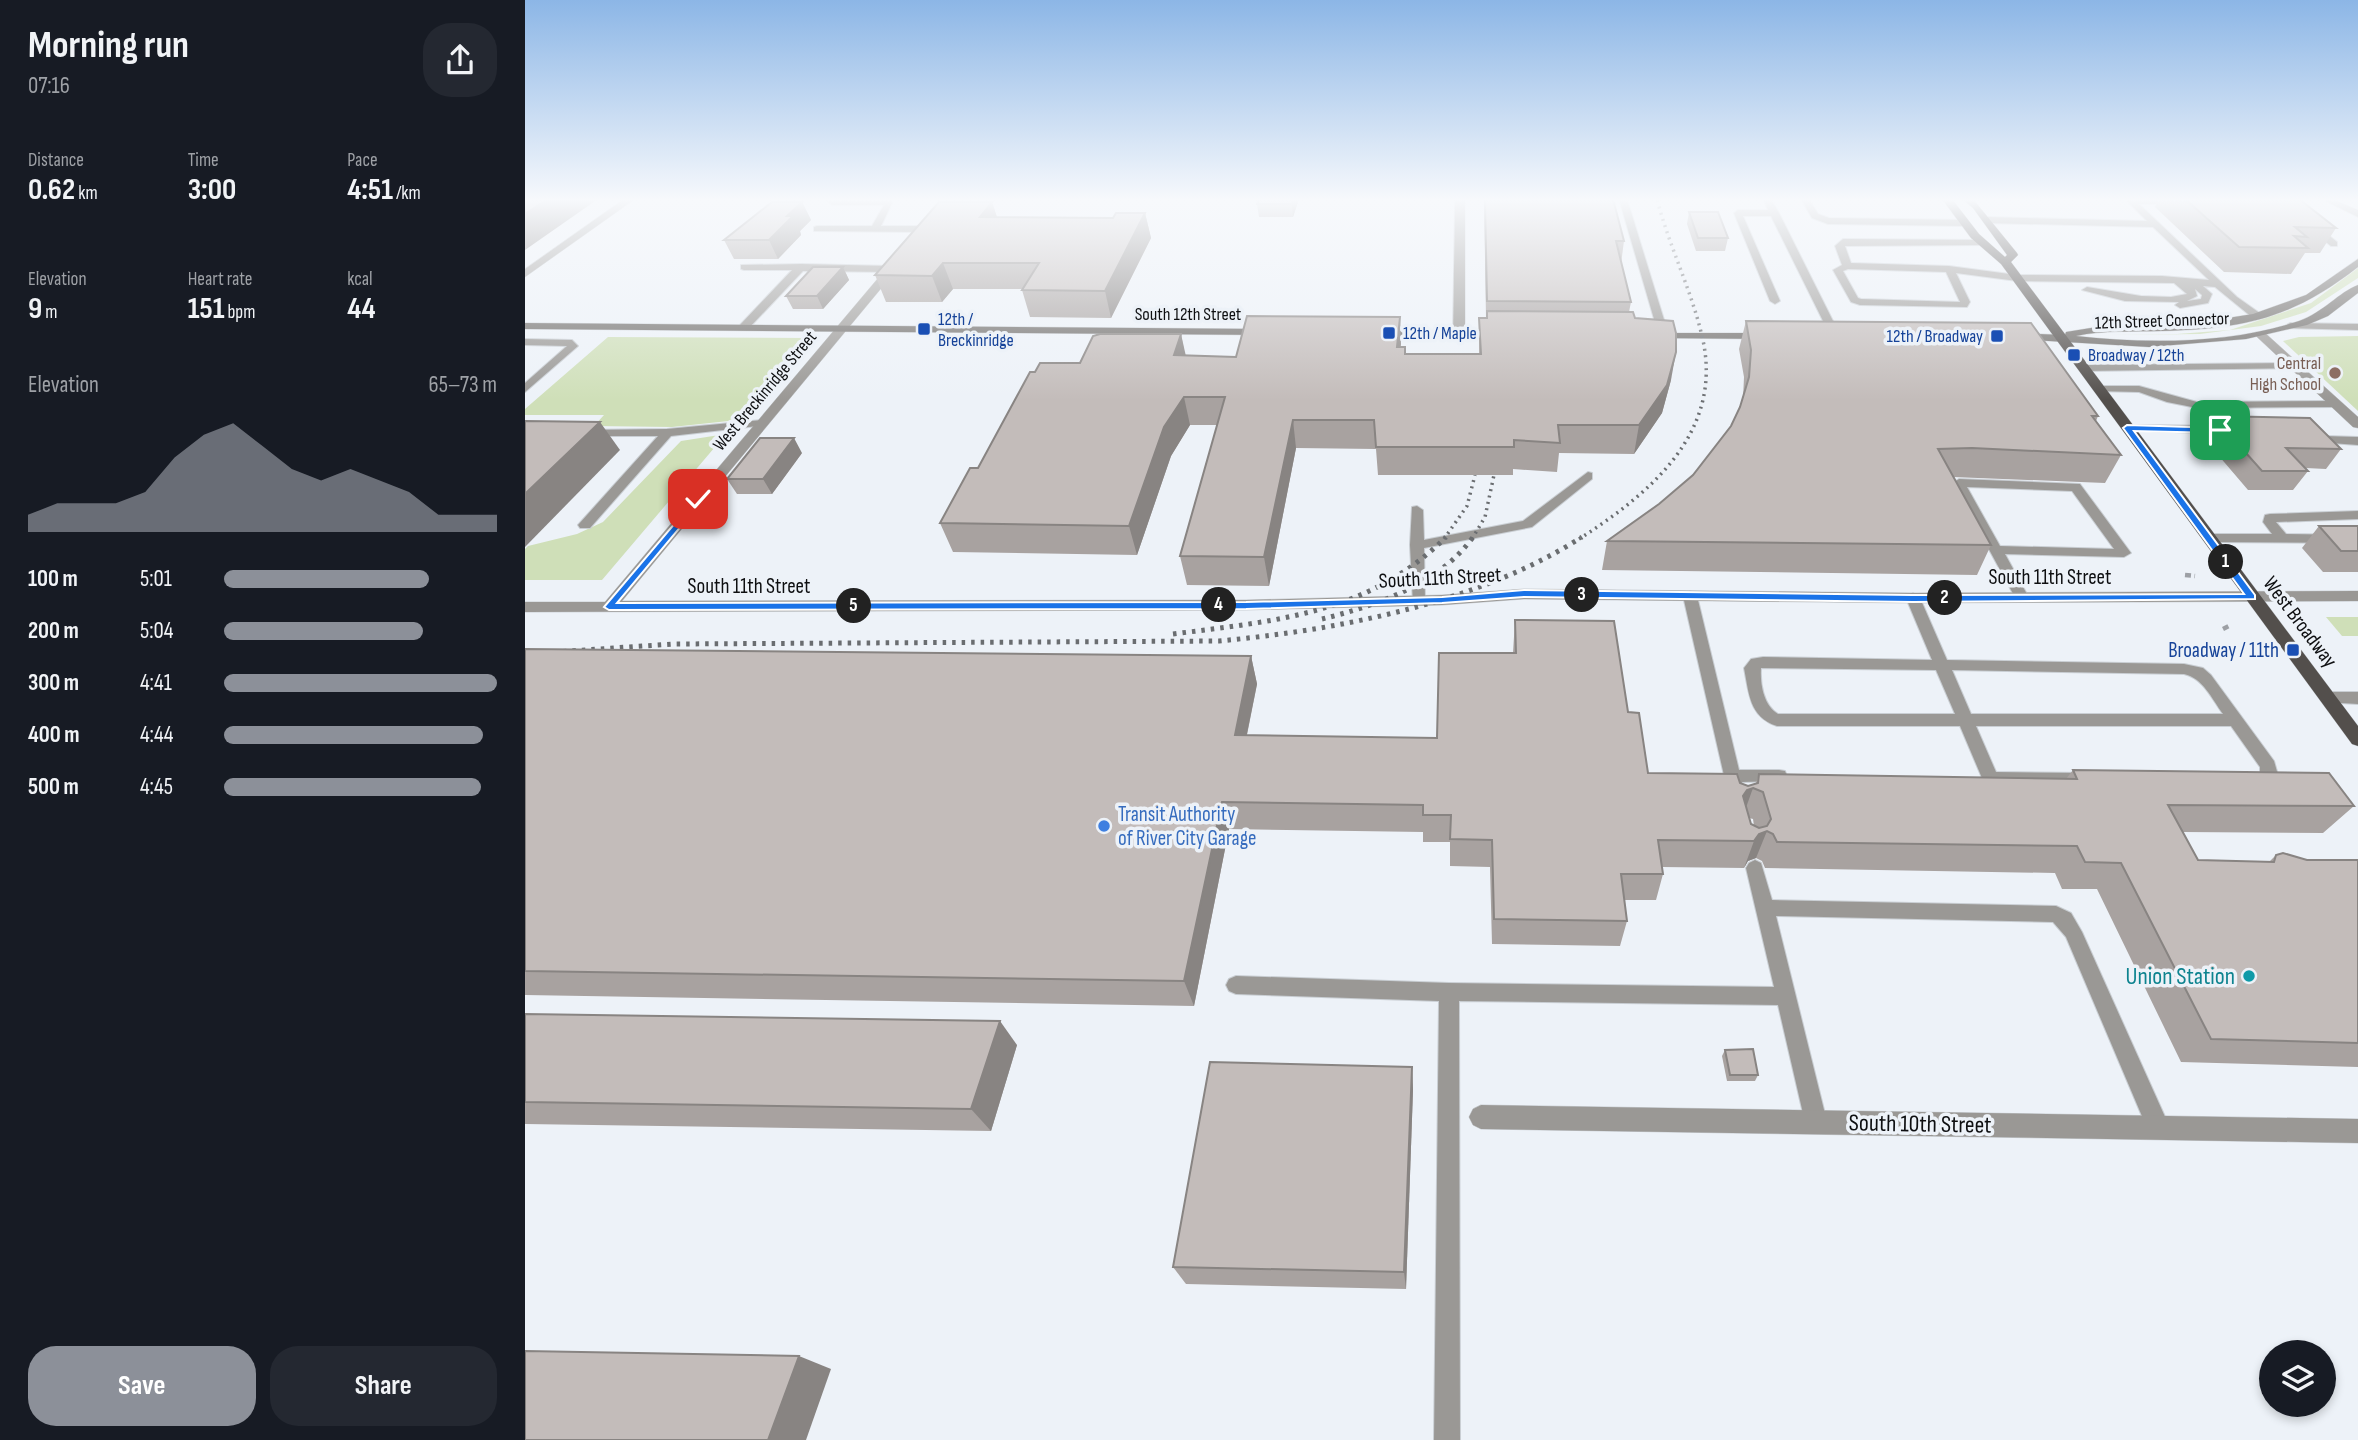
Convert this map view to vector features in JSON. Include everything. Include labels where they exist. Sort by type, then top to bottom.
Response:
[{"type":"main road","name":"West Broadway","points":[[2008,266],[2358,739]]},
{"type":"street","name":"West Breckinridge Street","points":[[609,607],[893,266]]},
{"type":"street","points":[[1459,334],[1460,266]]},
{"type":"street","name":"12th Street Connector","points":[[2060,336],[2090,329],[2201,326],[2244,321],[2287,308],[2312,296],[2352,266]]},
{"type":"street","name":"12th Street Connector","points":[[2060,336],[2098,342],[2140,342],[2260,334],[2324,314],[2358,288]]},
{"type":"street","name":"South 12th Street","points":[[525,326],[1279,332]]},
{"type":"street","points":[[1361,333],[1514,334]]},
{"type":"street","points":[[2260,334],[2358,424]]},
{"type":"street","points":[[1637,335],[1778,337]]},
{"type":"street","points":[[2010,336],[2060,336]]},
{"type":"street","points":[[1819,337],[1841,337]]},
{"type":"street","name":"South 11th Street","points":[[525,607],[1246,605],[1418,601],[1524,594],[1913,598],[2358,596]]},
{"type":"street","name":"South 10th Street","points":[[1481,1117],[2358,1131]]},
{"type":"lane","points":[[744,267],[826,266]]},
{"type":"lane","points":[[1643,266],[1664,335]]},
{"type":"lane","points":[[1760,266],[1775,301]]},
{"type":"lane","points":[[1803,266],[1841,337]]},
{"type":"lane","points":[[1843,266],[1838,272],[1854,300],[1860,302],[1963,305],[1964,300],[1949,269]]},
{"type":"lane","points":[[1881,266],[1949,269],[2017,278],[2076,281],[2162,279],[2217,284]]},
{"type":"lane","points":[[1966,271],[1987,266]]},
{"type":"lane","points":[[2199,266],[2257,316]]},
{"type":"lane","points":[[743,328],[801,267]]},
{"type":"lane","points":[[1903,267],[1893,272],[1856,272],[1853,277],[1863,295],[1875,299],[1964,300]]},
{"type":"lane","points":[[2087,290],[2125,298],[2182,299],[2193,293],[2184,286],[2171,283],[2113,279]]},
{"type":"lane","points":[[2076,281],[2111,303],[2187,305],[2205,301],[2207,295],[2194,283]]},
{"type":"lane","points":[[1860,302],[1867,314]]},
{"type":"lane","points":[[2290,326],[2358,327]]},
{"type":"lane","points":[[525,342],[572,343],[573,346],[525,389]]},
{"type":"lane","points":[[2084,368],[2294,366]]},
{"type":"lane","points":[[2141,368],[2171,400]]},
{"type":"lane","points":[[2099,389],[2139,389],[2197,405],[2336,404]]},
{"type":"lane","points":[[577,432],[667,433],[761,423]]},
{"type":"lane","points":[[2127,428],[2233,430]]},
{"type":"lane","points":[[2299,431],[2313,431],[2321,439],[2358,441]]},
{"type":"lane","points":[[585,525],[667,433]]},
{"type":"lane","points":[[1417,545],[1527,524],[1588,475]]},
{"type":"lane","points":[[1996,551],[2124,553],[2076,487],[1959,483],[1996,551],[2022,598]]},
{"type":"lane","points":[[1417,509],[1418,601]]},
{"type":"lane","points":[[2283,539],[2269,523],[2270,518],[2358,515]]},
{"type":"lane","points":[[2209,538],[2358,539]]},
{"type":"lane","points":[[1690,596],[1739,804]]},
{"type":"lane","points":[[1913,598],[1966,720],[1983,778],[2099,779]]},
{"type":"lane","points":[[2236,720],[1769,719],[1761,712],[1752,668],[1756,663],[1763,662],[2184,669],[2198,672],[2206,679],[2236,720],[2268,765],[2270,775],[2263,780],[2236,779]]},
{"type":"lane","points":[[2329,698],[2358,698]]},
{"type":"lane","points":[[1732,776],[1796,776]]},
{"type":"lane","points":[[1755,868],[1816,1122]]},
{"type":"lane","points":[[1764,908],[2056,914],[2064,919],[2073,932],[2158,1127]]},
{"type":"lane","points":[[1235,985],[1449,992],[1786,996]]},
{"type":"lane","points":[[1447,1440],[1449,992]]},
{"type":"lane","points":[[1449,1118],[1481,1117]]},
{"type":"path","points":[[2185,575],[2195,576]]},
{"type":"path","points":[[2223,629],[2229,626]]},
{"type":"green space","points":[[2358,268],[2358,278],[2306,312],[2261,326],[2200,334],[2106,335],[2230,330],[2311,303]]},
{"type":"green space","name":"Central High School","points":[[2358,336],[2358,411],[2283,341],[2299,337]]},
{"type":"green space","points":[[608,337],[809,338],[738,420],[672,427],[594,426],[604,415],[525,415],[525,409]]},
{"type":"green space","points":[[726,434],[602,580],[525,580],[525,549],[528,546],[577,534],[603,522],[681,441]]},
{"type":"green space","points":[[2326,617],[2358,617],[2358,636],[2342,636]]},
{"type":"building","points":[[883,266],[940,266],[932,276],[875,275]]},
{"type":"building","points":[[1037,266],[1118,266],[1105,291],[1022,290]]},
{"type":"building","points":[[1486,266],[1622,266],[1631,302],[1487,301]]},
{"type":"building","points":[[813,267],[843,267],[817,296],[786,296]]},
{"type":"building","points":[[1487,311],[1633,312],[1635,318],[1673,321],[1676,352],[1667,385],[1639,425],[1558,425],[1560,443],[1514,440],[1514,447],[1376,447],[1374,420],[1293,420],[1264,557],[1180,556],[1225,397],[1184,397],[1164,427],[1129,526],[940,523],[970,468],[978,468],[1030,372],[1035,372],[1040,363],[1080,363],[1093,336],[1181,334],[1174,355],[1236,357],[1247,316],[1400,317],[1397,347],[1405,347],[1405,354],[1481,354],[1479,318],[1487,318]]},
{"type":"building","points":[[1746,321],[2031,323],[2098,416],[2092,416],[2121,455],[1972,448],[1938,449],[1991,545],[1607,541],[1659,504],[1693,475],[1731,426],[1749,377],[1751,350]]},
{"type":"building","points":[[2213,416],[2310,418],[2341,449],[2286,448],[2308,471],[2262,471]]},
{"type":"building","points":[[525,421],[600,422],[525,494]]},
{"type":"building","points":[[760,438],[794,438],[763,479],[727,479]]},
{"type":"building","points":[[2319,526],[2358,526],[2358,551],[2341,551]]},
{"type":"building","name":"Transit Authority of River City Garage","points":[[1515,620],[1614,621],[1628,712],[1639,713],[1648,773],[1737,774],[1740,783],[1748,786],[1758,783],[1759,774],[2077,779],[2073,770],[2329,773],[2354,806],[2168,805],[2198,860],[2274,862],[2276,855],[2283,853],[2307,860],[2358,860],[2358,1043],[2211,1039],[2121,863],[2085,862],[2077,846],[1777,842],[1773,834],[1767,831],[1759,834],[1754,841],[1658,840],[1663,874],[1621,874],[1627,921],[1494,919],[1492,840],[1450,839],[1451,815],[1423,815],[1423,805],[1222,802],[1184,981],[525,971],[525,649],[1251,656],[1235,735],[1437,738],[1439,653],[1516,653]],"holes":[[[1753,788],[1763,792],[1771,819],[1767,826],[1759,828],[1751,824],[1743,796],[1747,790]]]},
{"type":"building","points":[[525,1014],[1000,1021],[971,1109],[525,1102]]},
{"type":"building","points":[[1753,1049],[1758,1075],[1730,1075],[1725,1050]]},
{"type":"building","points":[[1210,1062],[1412,1067],[1404,1272],[1173,1267]]},
{"type":"building","points":[[525,1351],[799,1356],[768,1440],[525,1440]]},
{"type":"railway","points":[[1582,537],[1656,480],[1676,456],[1692,430],[1703,401],[1706,370],[1702,336],[1680,266]]},
{"type":"railway","points":[[1444,538],[1467,506],[1475,475]]},
{"type":"railway","points":[[1472,539],[1485,517],[1494,475]]},
{"type":"railway","points":[[1322,619],[1405,591],[1443,568],[1473,537]]},
{"type":"railway","points":[[525,654],[673,644],[1219,641],[1265,636],[1359,621],[1453,596],[1499,580],[1582,537]]},
{"type":"railway","points":[[1173,634],[1284,618],[1353,598],[1385,583],[1416,563],[1444,538]]},
{"type":"place","name":"12th / Breckinridge","points":[[924,329]]},
{"type":"place","name":"12th / Maple","points":[[1389,333]]},
{"type":"place","name":"12th / Broadway","points":[[1997,336]]},
{"type":"place","name":"Broadway / 12th","points":[[2074,355]]},
{"type":"place","name":"Central High School","points":[[2335,373]]},
{"type":"place","name":"Broadway / 11th","points":[[2293,650]]},
{"type":"place","name":"Transit Authority of River City Garage","points":[[1104,826]]},
{"type":"place","name":"Union Station","points":[[2249,976]]},
{"type":"route","points":[[698,499],[609,607],[1246,605],[1442,600],[1524,594],[1913,598],[2252,597],[2127,428],[2220,430]]}]
